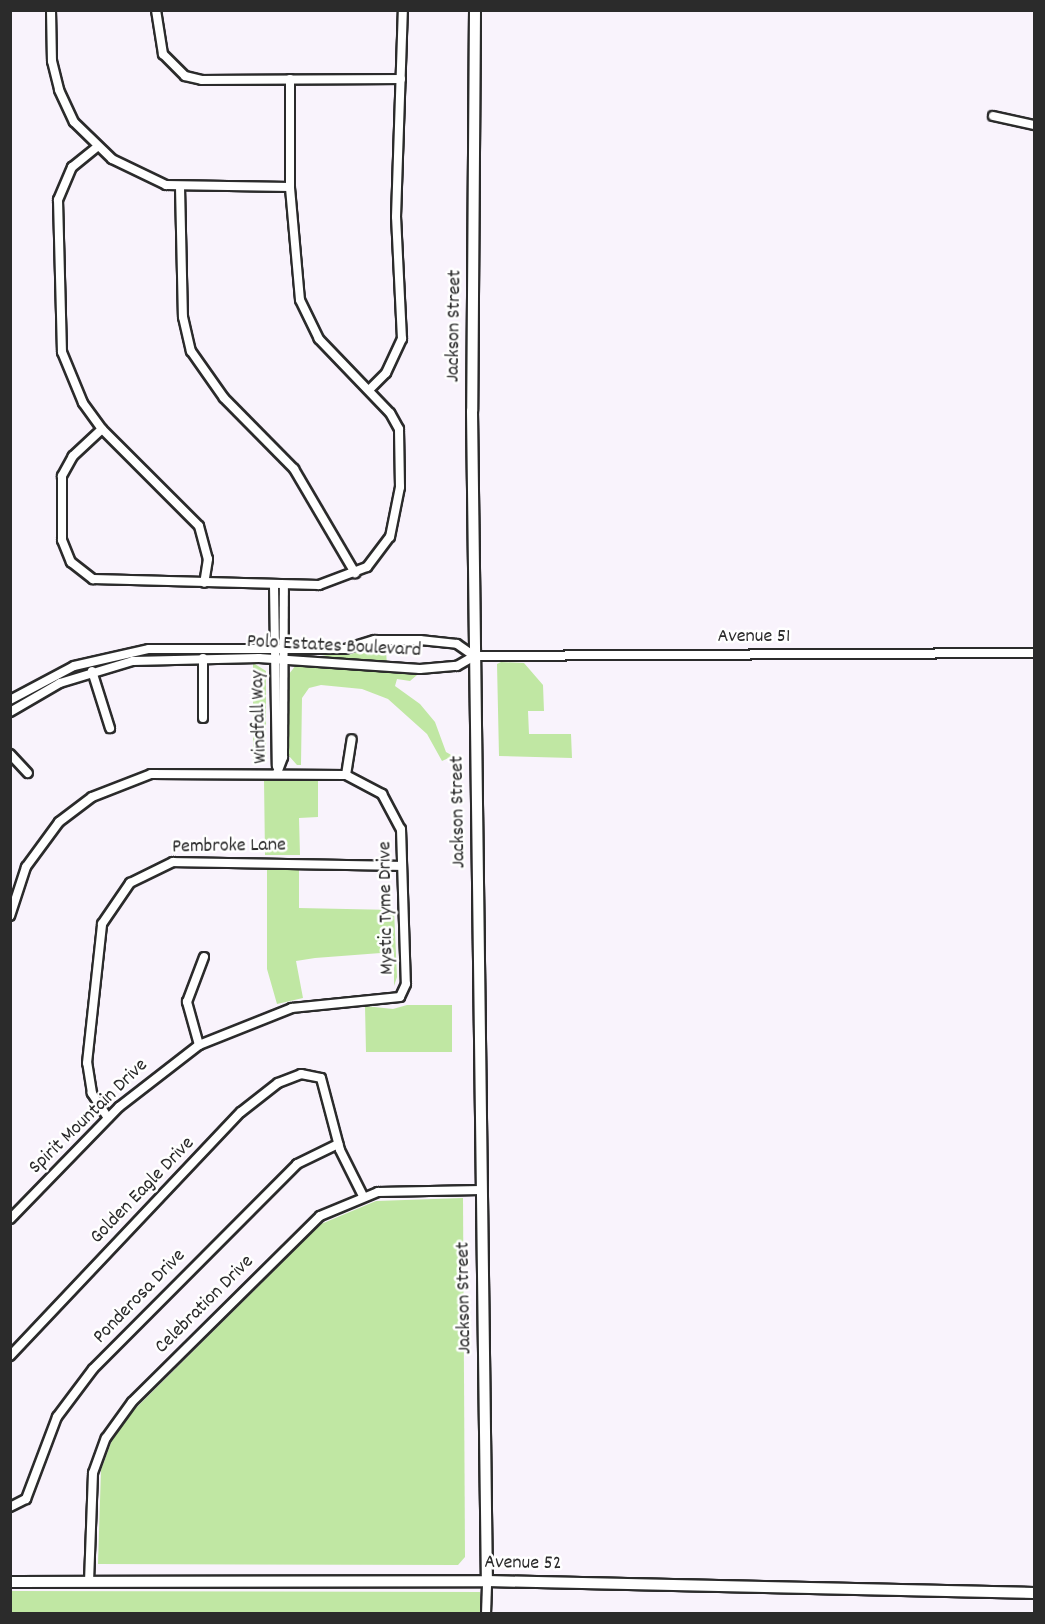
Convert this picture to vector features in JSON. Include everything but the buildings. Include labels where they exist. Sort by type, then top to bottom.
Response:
[{"type":"main road","name":"Jackson Street","points":[[475,10],[474,656],[487,1581]]},
{"type":"main road","name":"Avenue 52","points":[[10,1582],[487,1581],[1035,1593]]},
{"type":"street","points":[[51,10],[52,61],[59,90],[74,122],[97,147],[148,180],[180,187],[290,187]]},
{"type":"street","points":[[156,10],[163,54],[185,76],[202,80],[401,80]]},
{"type":"street","points":[[369,390],[386,373],[402,339],[396,217],[403,10]]},
{"type":"street","points":[[102,429],[73,456],[62,476],[59,521],[71,562],[82,573],[104,581],[320,585],[355,573],[379,555],[390,537],[400,487],[399,429],[369,390],[319,339],[305,314],[290,187],[290,79]]},
{"type":"street","points":[[993,116],[1035,125]]},
{"type":"street","points":[[97,147],[72,167],[58,200],[59,330],[68,371],[102,429],[199,526],[208,559],[204,583]]},
{"type":"street","points":[[180,187],[183,317],[191,351],[224,398],[294,469],[355,573]]},
{"type":"street","name":"Windfall Way","points":[[274,585],[279,649]]},
{"type":"street","name":"Windfall Way","points":[[277,773],[283,757],[279,649],[284,585]]},
{"type":"street","name":"Polo Estates Boulevard","points":[[10,700],[66,670],[132,651],[345,649],[375,640],[420,640],[457,644],[474,656],[457,666],[420,669],[279,659],[150,659],[92,671],[60,683],[10,712]]},
{"type":"street","name":"Avenue 51","points":[[474,656],[1035,653]]},
{"type":"street","points":[[203,658],[203,718]]},
{"type":"street","points":[[92,671],[110,728]]},
{"type":"street","points":[[346,775],[352,739]]},
{"type":"street","points":[[10,754],[28,773]]},
{"type":"street","name":"Mystic Tyme Drive","points":[[10,916],[20,882],[36,851],[59,822],[92,797],[151,774],[346,775],[374,787],[393,808],[403,840],[403,993]]},
{"type":"street","name":"Pembroke Lane","points":[[108,1118],[92,1093],[87,1063],[99,942],[108,909],[119,894],[143,874],[173,862],[402,866]]},
{"type":"street","points":[[199,1045],[187,1002],[204,957]]},
{"type":"street","name":"Spirit Mountain Drive","points":[[10,1219],[108,1118],[158,1073],[199,1045],[292,1008],[356,998],[395,999],[403,993]]},
{"type":"street","name":"Golden Eagle Drive","points":[[10,1356],[242,1112],[278,1083],[315,1075],[327,1090],[339,1144]]},
{"type":"street","points":[[339,1144],[363,1196]]},
{"type":"street","name":"Ponderosa Drive","points":[[10,1507],[26,1498],[57,1417],[93,1369],[297,1164],[339,1144]]},
{"type":"street","name":"Celebration Drive","points":[[89,1582],[90,1487],[114,1423],[308,1225],[363,1196],[481,1190]]},
{"type":"street","name":"Jackson Street","points":[[486,1614],[487,1581]]},
{"type":"green space","points":[[386,651],[387,665],[321,656],[339,653]]},
{"type":"green space","points":[[501,662],[524,663],[543,685],[544,711],[528,711],[529,734],[571,734],[572,758],[499,756],[497,664]]},
{"type":"green space","points":[[253,663],[266,671],[266,756],[258,763],[253,763]]},
{"type":"green space","points":[[296,665],[417,675],[410,681],[397,679],[395,686],[420,704],[435,722],[446,752],[453,756],[442,761],[427,734],[388,699],[362,689],[321,685],[309,688],[302,698],[301,765],[297,765],[289,756],[289,674]]},
{"type":"green space","points":[[264,780],[318,780],[318,817],[299,818],[300,855],[265,855]]},
{"type":"green space","points":[[267,870],[299,870],[299,908],[394,910],[397,977],[394,986],[394,952],[315,958],[296,961],[303,998],[277,1004],[267,969]]},
{"type":"green space","points":[[407,1005],[452,1005],[452,1052],[366,1052],[365,1006],[393,1009]]},
{"type":"green space","points":[[463,1198],[465,1557],[458,1565],[98,1564],[101,1470],[112,1440],[134,1410],[321,1224],[376,1201]]},
{"type":"green space","points":[[11,1591],[480,1592],[480,1613],[11,1614]]}]
